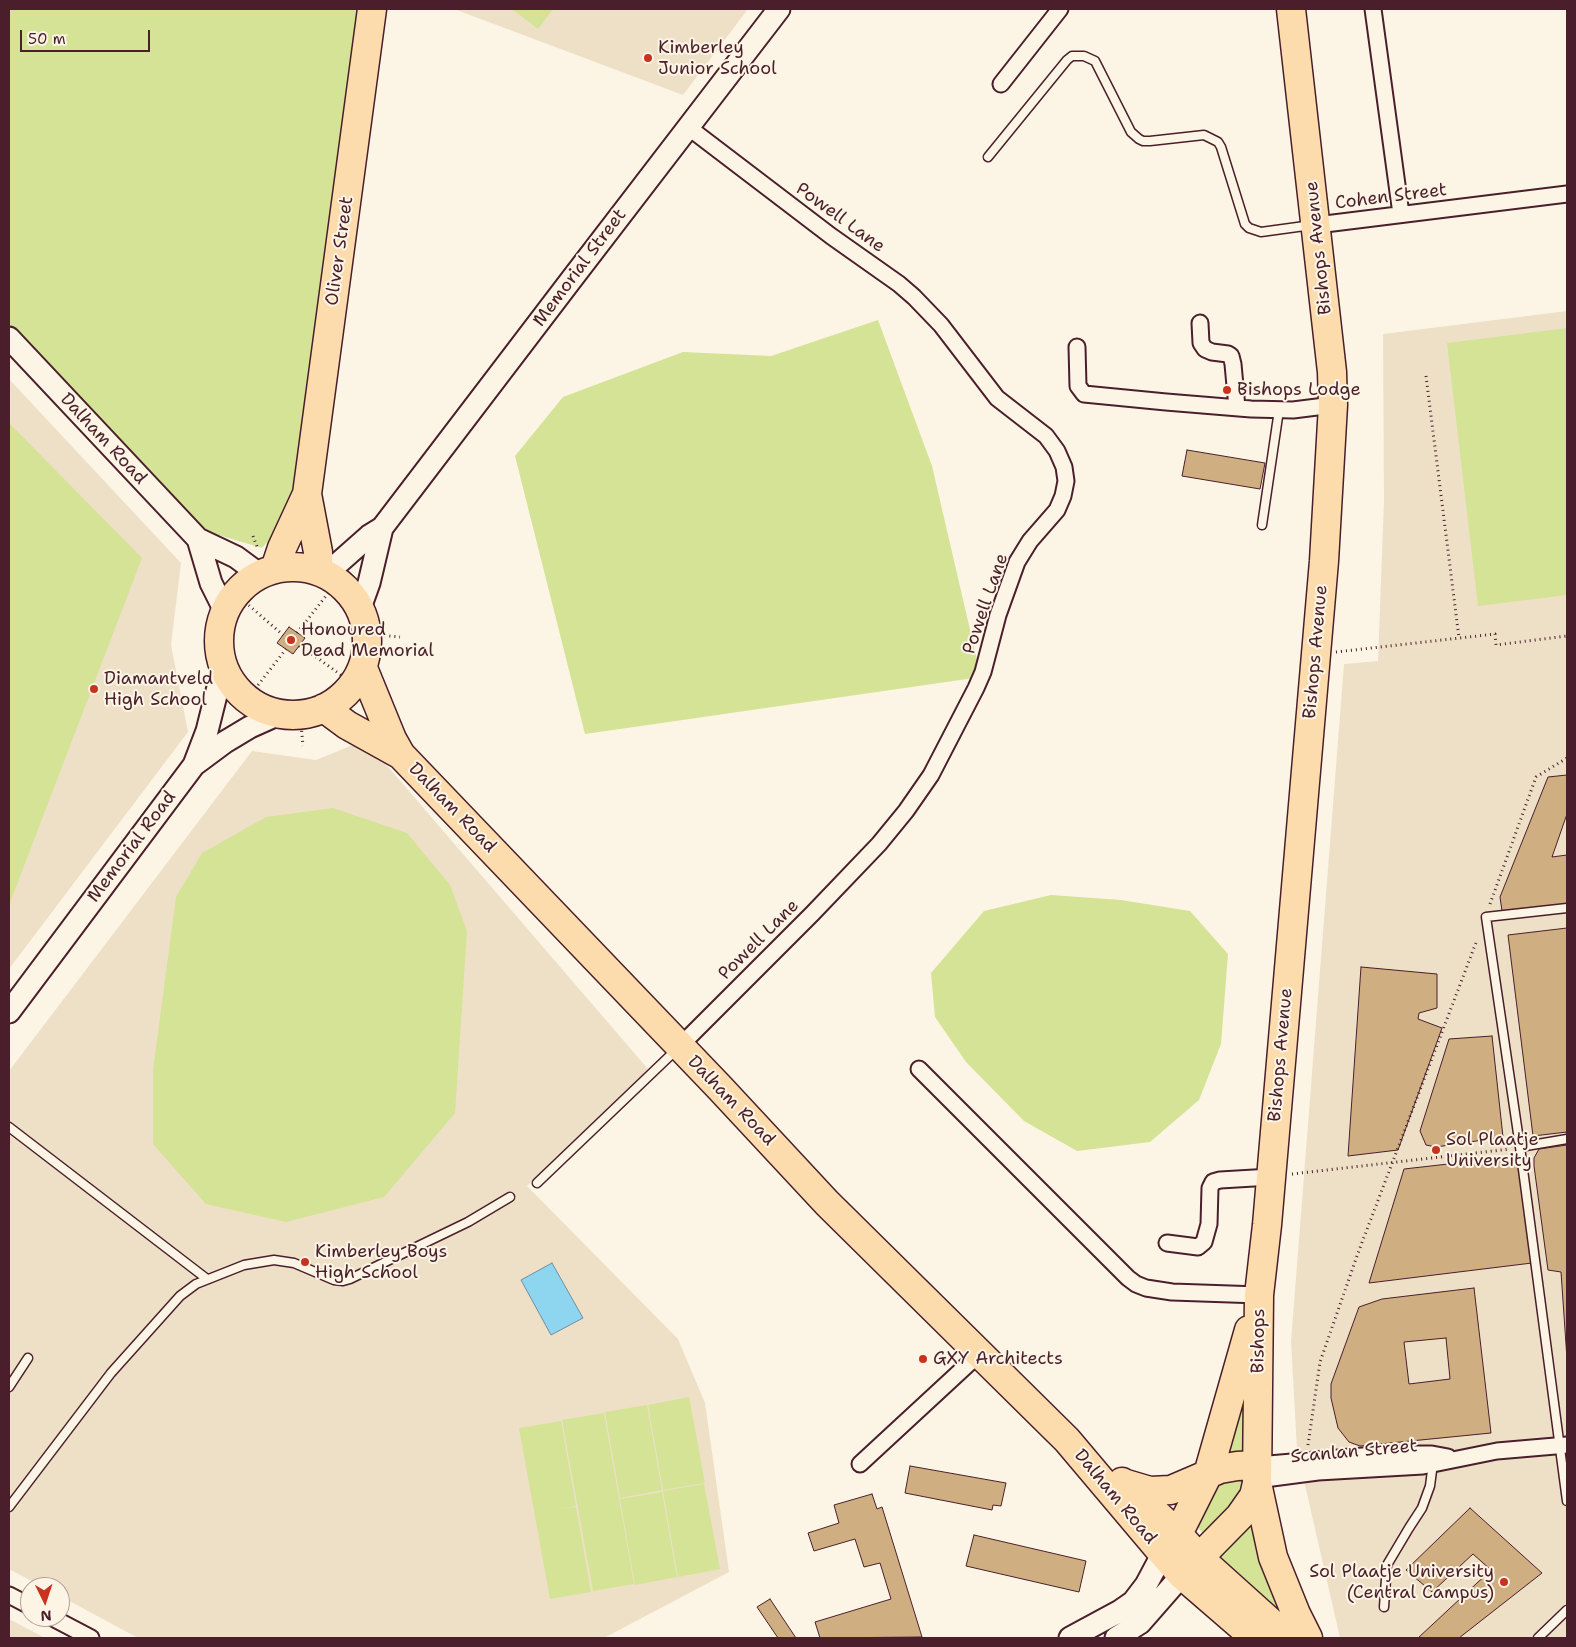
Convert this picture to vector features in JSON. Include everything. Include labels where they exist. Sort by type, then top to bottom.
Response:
[{"type":"highway","name":"Oliver Street","points":[[267,572],[282,548],[307,494],[372,9]]},
{"type":"highway","name":"Bishops Avenue","points":[[1259,1295],[1271,1177],[1324,561],[1333,405],[1332,372],[1317,225],[1291,9]]},
{"type":"highway","name":"Oliver Street","points":[[307,494],[325,578]]},
{"type":"highway","points":[[297,567],[340,583],[351,594],[360,608],[365,621],[362,637],[366,657],[353,672],[353,684],[340,698],[301,710],[264,710],[239,692],[230,681],[219,653],[220,624],[235,606],[233,596],[245,584],[267,572],[297,567]]},
{"type":"highway","name":"Dalham Road","points":[[353,672],[401,755],[720,1088],[827,1203],[1170,1543]]},
{"type":"highway","name":"Dalham Road","points":[[301,710],[347,724],[401,755]]},
{"type":"highway","name":"Bishops","points":[[1170,1543],[1183,1524],[1208,1474],[1259,1295]]},
{"type":"highway","name":"Bishops","points":[[1191,1566],[1240,1516],[1254,1496],[1257,1476],[1259,1295]]},
{"type":"highway","name":"Dalham Road","points":[[1067,1440],[1122,1482],[1170,1543]]},
{"type":"highway","points":[[1122,1482],[1159,1492],[1184,1486],[1208,1474],[1228,1468],[1257,1476],[1273,1557],[1308,1638]]},
{"type":"highway","points":[[1170,1543],[1255,1638]]},
{"type":"highway","points":[[1191,1566],[1288,1638]]},
{"type":"street","name":"Memorial Street","points":[[325,578],[369,536],[382,528],[779,9]]},
{"type":"street","points":[[1001,84],[1060,9]]},
{"type":"street","points":[[1373,9],[1401,214]]},
{"type":"street","name":"Powell Lane","points":[[679,1047],[879,844],[906,811],[931,775],[983,672],[998,615],[1017,562],[1030,541],[1056,510],[1063,496],[1066,481],[1064,467],[1057,451],[1046,436],[997,398],[942,325],[914,297],[688,127]]},
{"type":"street","name":"Cohen Street","points":[[1317,225],[1567,194]]},
{"type":"street","points":[[1200,323],[1202,343],[1205,349],[1209,352],[1231,356],[1237,408]]},
{"type":"street","name":"Dalham Road","points":[[9,338],[198,539],[267,572]]},
{"type":"street","points":[[1077,347],[1078,386],[1084,394],[1279,410],[1333,405]]},
{"type":"street","name":"Memorial Street","points":[[360,608],[382,528]]},
{"type":"street","name":"Dalham Road","points":[[198,539],[211,583],[235,606]]},
{"type":"street","name":"Memorial Road","points":[[9,1012],[194,765],[207,731],[223,667]]},
{"type":"street","points":[[194,765],[225,742],[250,727],[301,710]]},
{"type":"street","points":[[920,1069],[1136,1284],[1146,1288],[1172,1292],[1259,1295]]},
{"type":"street","points":[[1167,1243],[1198,1247],[1202,1245],[1209,1224],[1210,1188],[1213,1182],[1271,1177]]},
{"type":"street","points":[[860,1464],[979,1354]]},
{"type":"street","name":"Scanlan Street","points":[[1257,1476],[1306,1461],[1386,1454],[1454,1458],[1497,1451],[1563,1445]]},
{"type":"street","name":"Scanlan Street","points":[[1257,1476],[1423,1466],[1432,1458]]},
{"type":"street","points":[[1070,1638],[1133,1602],[1146,1585],[1170,1543]]},
{"type":"street","points":[[1116,1638],[1140,1623],[1191,1566]]},
{"type":"street","points":[[70,1627],[91,1638]]},
{"type":"lane","name":"Cohen Street","points":[[988,157],[1067,60],[1072,56],[1084,56],[1095,61],[1132,132],[1138,139],[1150,141],[1204,135],[1218,142],[1245,224],[1249,228],[1261,232],[1317,225]]},
{"type":"lane","points":[[1262,525],[1279,410]]},
{"type":"lane","points":[[1567,908],[1486,917],[1563,1445],[1567,1501]]},
{"type":"lane","points":[[537,1183],[679,1047]]},
{"type":"lane","points":[[9,1127],[207,1279]]},
{"type":"lane","points":[[1520,1147],[1567,1140]]},
{"type":"lane","points":[[9,1507],[111,1373],[180,1296],[196,1284],[253,1263],[274,1260],[294,1263],[334,1280],[350,1279],[468,1222],[510,1197]]},
{"type":"lane","points":[[9,1387],[28,1358]]},
{"type":"lane","points":[[1384,1607],[1387,1565],[1422,1508],[1430,1486],[1432,1458]]},
{"type":"lane","points":[[1538,1638],[1567,1610]]},
{"type":"path","points":[[1426,376],[1458,638]]},
{"type":"path","points":[[297,633],[325,578]]},
{"type":"path","points":[[235,606],[283,635]]},
{"type":"path","points":[[1316,654],[1495,634],[1496,645],[1567,636]]},
{"type":"path","points":[[362,637],[400,636]]},
{"type":"path","points":[[299,646],[312,654],[353,672]]},
{"type":"path","points":[[254,689],[286,649]]},
{"type":"path","points":[[301,710],[303,746]]},
{"type":"path","points":[[1306,1461],[1320,1362],[1391,1163],[1486,917],[1536,777],[1567,758]]},
{"type":"path","points":[[1271,1177],[1520,1147]]},
{"type":"shaded area","name":"Kimberley Junior School","points":[[454,9],[748,9],[683,95]]},
{"type":"shaded area","name":"Sol Plaatje University","points":[[1567,311],[1567,1638],[1340,1638],[1297,1450],[1291,1341],[1344,664],[1378,661],[1384,500],[1383,334]]},
{"type":"shaded area","name":"Diamantveld High School","points":[[9,379],[181,563],[171,645],[188,732],[9,969]]},
{"type":"shaded area","name":"Kimberley Boys High School","points":[[365,740],[648,1069],[527,1186],[678,1339],[705,1403],[729,1572],[604,1638],[138,1638],[70,1601],[70,1577],[24,1577],[9,1569],[9,1071],[252,751],[316,760]]},
{"type":"shaded area","points":[[9,1619],[20,1625],[20,1627],[24,1627],[45,1638],[9,1638]]},
{"type":"green space","points":[[9,9],[361,9],[298,509],[262,548],[202,530],[9,332]]},
{"type":"green space","points":[[512,9],[553,9],[538,29]]},
{"type":"green space","points":[[878,320],[932,466],[981,677],[585,734],[515,456],[563,397],[683,352],[771,356]]},
{"type":"green space","points":[[1567,328],[1567,595],[1478,606],[1447,343]]},
{"type":"green space","points":[[9,423],[142,558],[9,905]]},
{"type":"green space","points":[[333,808],[407,833],[450,885],[467,931],[455,1113],[384,1197],[286,1222],[206,1204],[153,1144],[153,1070],[176,897],[202,853],[266,817]]},
{"type":"green space","points":[[1051,895],[1121,900],[1190,911],[1228,954],[1221,1044],[1199,1100],[1150,1142],[1077,1151],[1024,1121],[966,1062],[935,1017],[931,973],[984,911]]},
{"type":"green space","points":[[1252,1361],[1245,1499],[1204,1534],[1199,1529],[1197,1523]]},
{"type":"green space","points":[[689,1397],[705,1483],[663,1490],[648,1405]]},
{"type":"green space","points":[[647,1405],[662,1490],[620,1498],[605,1412]]},
{"type":"green space","points":[[604,1413],[634,1584],[593,1591],[562,1420]]},
{"type":"green space","points":[[561,1421],[576,1506],[560,1509],[576,1507],[591,1592],[550,1599],[519,1428]]},
{"type":"green space","points":[[704,1484],[720,1569],[678,1577],[663,1491]]},
{"type":"green space","points":[[662,1492],[677,1577],[635,1585],[620,1499]]},
{"type":"green space","points":[[1248,1511],[1258,1554],[1270,1588],[1287,1623],[1210,1552]]},
{"type":"water","points":[[552,1263],[583,1318],[551,1335],[521,1280]]},
{"type":"building","points":[[1187,450],[1265,463],[1260,489],[1182,476]]},
{"type":"building","name":"Honoured Dead Memorial","points":[[289,627],[305,638],[293,654],[277,643]]},
{"type":"building","points":[[1567,775],[1567,814],[1552,857],[1567,855],[1567,904],[1502,911],[1500,897],[1548,777]]},
{"type":"building","points":[[1567,928],[1567,1132],[1533,1136],[1508,935]]},
{"type":"building","points":[[1361,967],[1437,974],[1437,1008],[1419,1013],[1418,1019],[1442,1028],[1398,1150],[1348,1156]]},
{"type":"building","points":[[1492,1036],[1503,1137],[1436,1147],[1426,1145],[1420,1131],[1449,1039]]},
{"type":"building","points":[[1567,1145],[1567,1359],[1561,1272],[1548,1270],[1534,1158],[1539,1149]]},
{"type":"building","points":[[1519,1156],[1532,1263],[1369,1283],[1404,1169]]},
{"type":"building","points":[[1474,1288],[1491,1433],[1360,1446],[1349,1442],[1338,1428],[1331,1398],[1331,1384],[1359,1307],[1382,1299]],"holes":[[[1446,1338],[1450,1379],[1409,1384],[1404,1342]]]},
{"type":"building","points":[[910,1466],[1006,1483],[1001,1506],[993,1505],[992,1510],[905,1493]]},
{"type":"building","points":[[872,1494],[877,1509],[882,1507],[922,1637],[820,1638],[815,1622],[891,1599],[880,1563],[864,1567],[855,1539],[814,1551],[808,1533],[839,1523],[834,1505]]},
{"type":"building","name":"Sol Plaatje University (Central Campus)","points":[[1470,1508],[1542,1573],[1459,1638],[1418,1638],[1491,1570],[1473,1554],[1432,1592],[1406,1570]]},
{"type":"building","points":[[974,1535],[1086,1561],[1079,1592],[966,1566]]},
{"type":"building","points":[[770,1599],[796,1638],[778,1638],[757,1607]]},
{"type":"place","name":"Kimberley Junior School","points":[[648,58]]},
{"type":"place","name":"Bishops Lodge","points":[[1227,390]]},
{"type":"place","name":"Honoured Dead Memorial","points":[[291,640]]},
{"type":"place","name":"Diamantveld High School","points":[[94,689]]},
{"type":"place","name":"Sol Plaatje University","points":[[1436,1150]]},
{"type":"place","name":"Kimberley Boys High School","points":[[305,1262]]},
{"type":"place","name":"GXY Architects","points":[[923,1359]]},
{"type":"place","name":"Sol Plaatje University (Central Campus)","points":[[1504,1582]]}]
